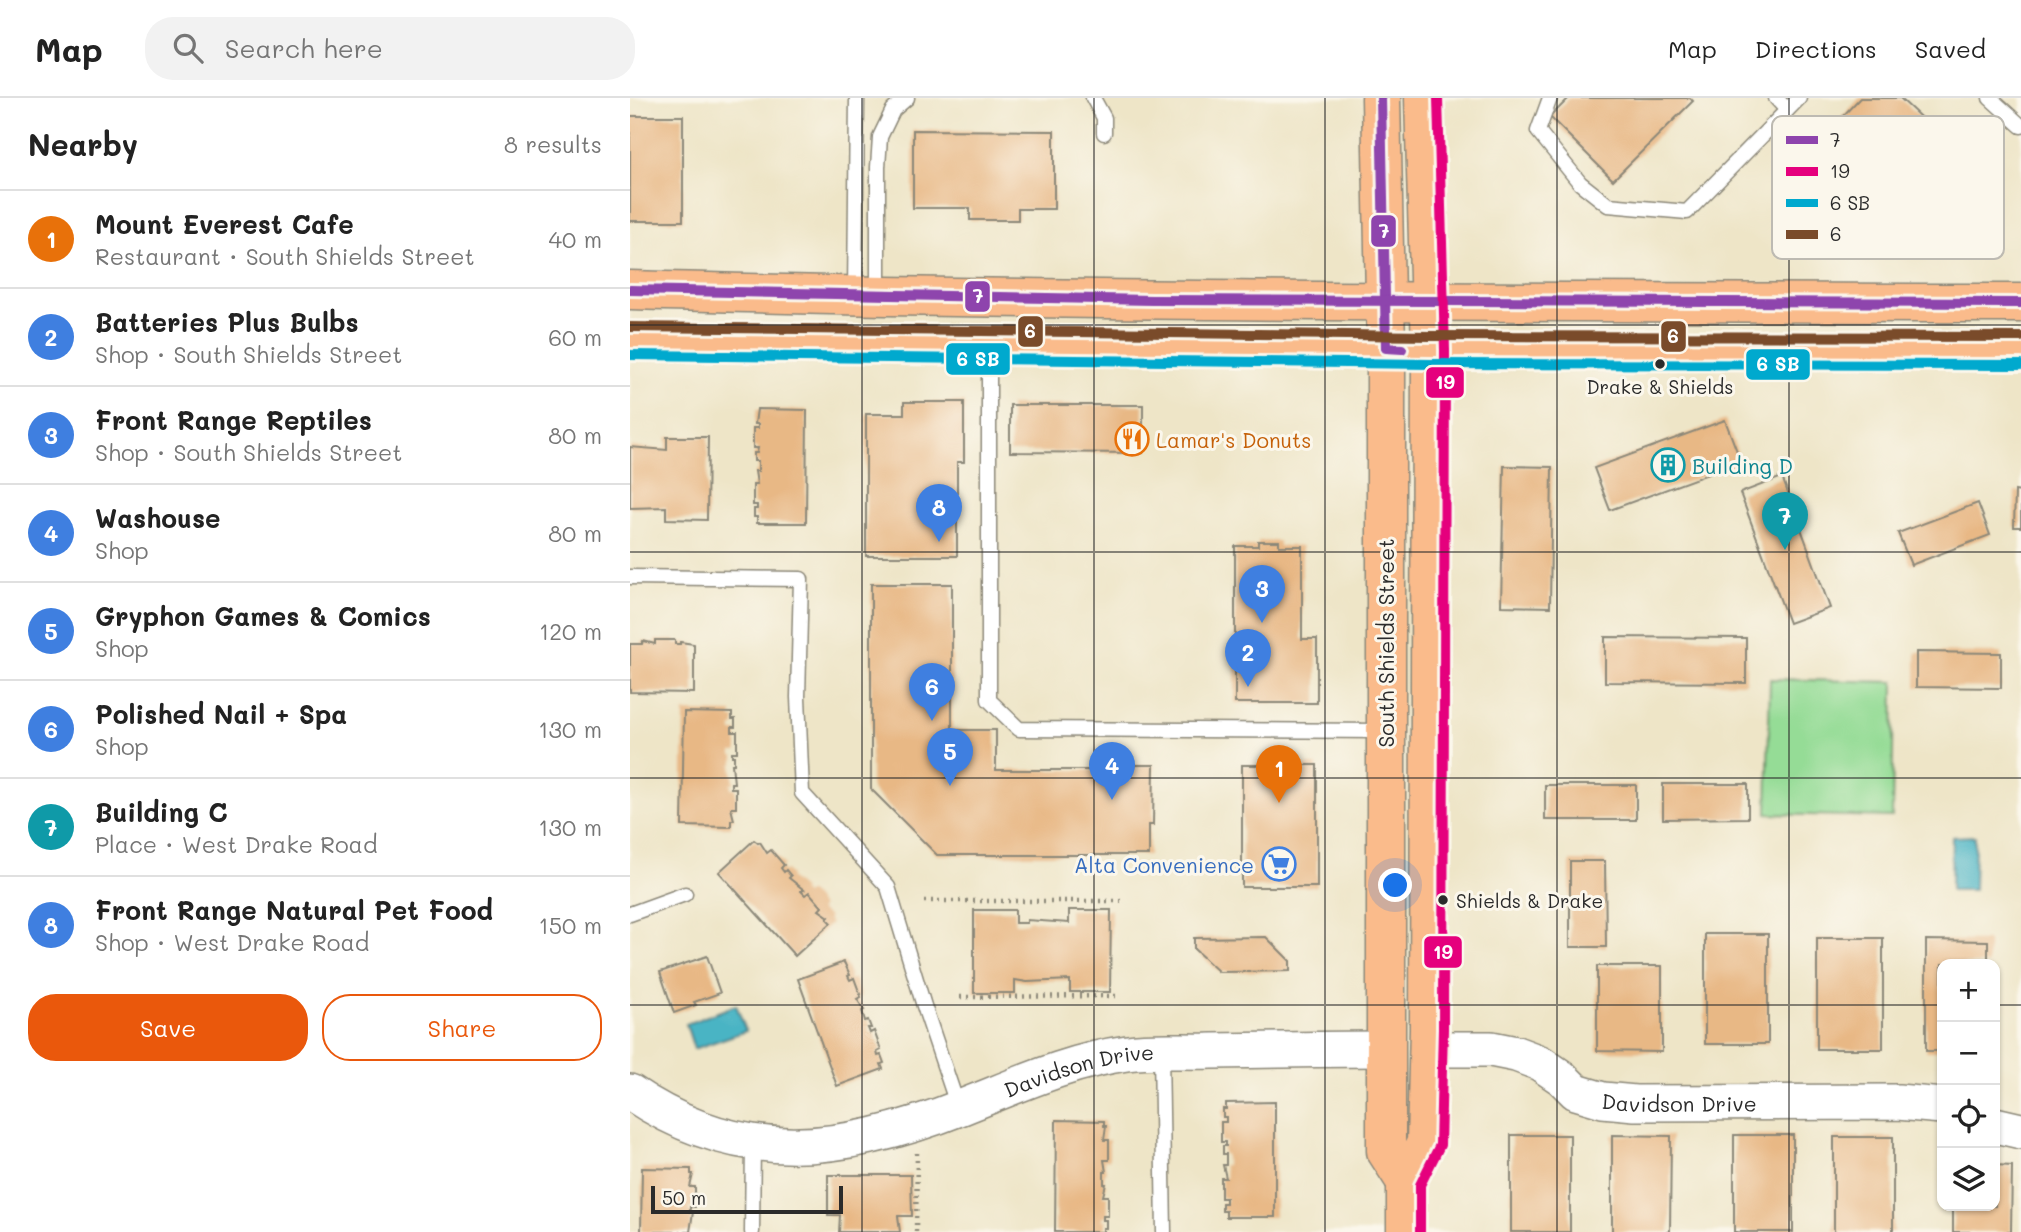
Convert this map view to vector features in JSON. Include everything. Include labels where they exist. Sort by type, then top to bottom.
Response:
[{"type":"main road","name":"South Shields Street","points":[[1381,98],[1386,302],[1386,1152],[1406,1182]]},
{"type":"main road","points":[[1406,1232],[1406,1182],[1426,1143],[1429,1049],[1431,350],[1424,98]]},
{"type":"main road","points":[[630,290],[867,296],[1386,302],[2021,303]]},
{"type":"main road","points":[[689,342],[743,323],[844,323],[867,296]]},
{"type":"main road","points":[[989,344],[1002,331],[1053,316],[1075,297]]},
{"type":"main road","points":[[630,341],[1431,350],[2021,351]]},
{"type":"main road","points":[[1385,731],[1408,750],[1408,882],[1428,905]]},
{"type":"main road","points":[[1386,940],[1406,952],[1410,1022],[1429,1049]]},
{"type":"main road","points":[[1386,1049],[1402,1063],[1406,1123],[1426,1143]]},
{"type":"street","name":"Davidson Drive","points":[[630,1093],[654,1109],[698,1130],[733,1140],[767,1144],[842,1142],[895,1130],[959,1109],[1061,1067],[1128,1053],[1386,1049]]},
{"type":"street","name":"Davidson Drive","points":[[1429,1049],[1490,1049],[1516,1054],[1540,1063],[1562,1078],[1576,1092],[1603,1100],[1898,1102],[1937,1106]]},
{"type":"street","points":[[2000,1126],[2021,1131]]},
{"type":"lane","points":[[857,98],[867,296]]},
{"type":"lane","points":[[867,296],[880,136],[893,110],[907,98]]},
{"type":"lane","points":[[1093,98],[1104,118],[1104,133]]},
{"type":"lane","points":[[1550,98],[1538,131],[1580,183],[1608,205],[1687,212],[1772,125]]},
{"type":"lane","points":[[1776,98],[1787,110]]},
{"type":"lane","points":[[1781,116],[1799,98]]},
{"type":"lane","points":[[1990,98],[2021,126]]},
{"type":"lane","points":[[989,344],[989,699],[1019,729],[1385,731]]},
{"type":"lane","points":[[630,577],[801,579],[798,696],[802,793],[888,887],[959,1109]]},
{"type":"lane","points":[[630,914],[685,894]]},
{"type":"lane","points":[[1161,1052],[1164,1232]]},
{"type":"lane","points":[[752,1232],[767,1144]]},
{"type":"path","points":[[924,901],[1121,901]]},
{"type":"path","points":[[960,997],[1121,996]]},
{"type":"path","points":[[916,1232],[917,1146]]},
{"type":"green space","points":[[1770,679],[1894,682],[1892,817],[1767,814]]},
{"type":"water","points":[[1975,836],[1974,890],[1951,890],[1952,837]]},
{"type":"water","points":[[736,1005],[746,1031],[694,1049],[686,1024]]},
{"type":"building","points":[[1569,98],[1690,98],[1693,101],[1613,180],[1550,117]]},
{"type":"building","points":[[1860,98],[1900,98],[1919,116],[1843,116]]},
{"type":"building","points":[[630,116],[683,116],[683,221],[630,221]]},
{"type":"building","points":[[913,130],[1054,131],[1054,209],[1018,209],[1018,220],[970,220],[970,208],[913,208]]},
{"type":"building","points":[[904,402],[964,402],[964,462],[957,462],[957,556],[866,556],[866,414],[904,414]]},
{"type":"building","points":[[1010,405],[1143,405],[1143,453],[1010,452]]},
{"type":"building","points":[[757,409],[807,410],[806,523],[757,523],[757,517],[754,517],[757,505],[753,505],[753,484],[757,484],[755,471],[758,471],[758,461],[754,461],[754,453],[757,453],[758,448],[753,448],[753,428],[758,428],[758,424],[755,424]]},
{"type":"building","name":"Building D","points":[[1725,420],[1741,462],[1610,510],[1594,468]]},
{"type":"building","points":[[667,437],[708,437],[707,520],[666,519],[666,507],[630,508],[630,447],[667,450]]},
{"type":"building","points":[[1504,466],[1552,467],[1550,607],[1501,606]]},
{"type":"building","points":[[1782,477],[1830,608],[1789,623],[1740,493]]},
{"type":"building","points":[[2015,491],[2021,492],[2021,527],[2014,527]]},
{"type":"building","points":[[1978,503],[1990,535],[1911,565],[1898,533]]},
{"type":"building","points":[[1258,541],[1279,541],[1279,546],[1302,546],[1302,639],[1317,639],[1317,703],[1235,703],[1235,546],[1258,546]]},
{"type":"building","points":[[871,584],[952,584],[952,730],[996,730],[996,770],[1100,770],[1100,765],[1154,765],[1153,825],[1149,825],[1149,855],[937,855],[871,789]]},
{"type":"building","points":[[1605,637],[1746,638],[1746,683],[1605,682]]},
{"type":"building","points":[[655,640],[694,644],[694,693],[630,692],[630,644],[642,644],[643,641],[655,644]]},
{"type":"building","points":[[1916,652],[2001,653],[2001,688],[1916,687]]},
{"type":"building","points":[[684,712],[732,713],[732,719],[735,719],[732,732],[737,732],[737,752],[732,752],[734,783],[731,783],[731,788],[736,788],[736,808],[731,808],[734,820],[731,820],[731,827],[682,826]]},
{"type":"building","points":[[1242,765],[1317,765],[1317,887],[1242,887]]},
{"type":"building","points":[[1663,784],[1748,784],[1748,818],[1663,819]]},
{"type":"building","points":[[1545,785],[1636,785],[1636,820],[1545,820]]},
{"type":"building","points":[[754,840],[760,842],[767,853],[771,850],[784,865],[781,868],[791,876],[789,878],[804,890],[801,891],[805,895],[809,892],[822,907],[819,910],[829,917],[827,919],[831,923],[795,956],[719,872]]},
{"type":"building","points":[[1570,861],[1605,861],[1606,947],[1570,947]]},
{"type":"building","points":[[974,910],[1015,910],[1015,923],[1027,923],[1027,920],[1069,923],[1069,910],[1111,910],[1110,992],[1070,992],[1070,980],[1015,980],[1015,993],[974,993]]},
{"type":"building","points":[[1705,934],[1768,934],[1768,1044],[1705,1044]]},
{"type":"building","points":[[1266,937],[1290,961],[1290,971],[1219,972],[1194,949],[1194,938]]},
{"type":"building","points":[[1817,938],[1883,938],[1883,1049],[1817,1049]]},
{"type":"building","points":[[1926,940],[1988,941],[1988,959],[1937,959],[1937,1051],[1926,1051]]},
{"type":"building","points":[[707,956],[720,993],[694,1002],[696,1005],[674,1013],[660,972]]},
{"type":"building","points":[[844,962],[850,980],[854,978],[861,997],[857,999],[864,1010],[865,1021],[868,1020],[870,1033],[874,1031],[881,1050],[877,1052],[878,1056],[881,1055],[884,1063],[881,1064],[883,1069],[837,1086],[798,979]]},
{"type":"building","points":[[1597,966],[1662,966],[1662,1052],[1597,1051]]},
{"type":"building","points":[[1275,1102],[1275,1217],[1226,1217],[1226,1211],[1222,1211],[1222,1203],[1226,1203],[1226,1198],[1221,1198],[1221,1178],[1226,1178],[1223,1165],[1226,1165],[1226,1154],[1223,1154],[1223,1146],[1226,1146],[1226,1142],[1221,1142],[1221,1122],[1226,1122],[1223,1109],[1226,1109],[1226,1103]]},
{"type":"building","points":[[1056,1120],[1104,1121],[1104,1140],[1109,1140],[1109,1160],[1104,1160],[1106,1184],[1103,1196],[1108,1196],[1108,1216],[1103,1216],[1106,1228],[1103,1228],[1103,1232],[1055,1232]]},
{"type":"building","points":[[1511,1135],[1570,1135],[1570,1232],[1511,1232]]},
{"type":"building","points":[[1612,1135],[1671,1136],[1670,1232],[1612,1232]]},
{"type":"building","points":[[1734,1135],[1793,1135],[1793,1232],[1734,1232]]},
{"type":"building","points":[[1834,1137],[1893,1137],[1893,1232],[1834,1232]]},
{"type":"building","points":[[2000,1165],[2012,1166],[2011,1232],[1953,1232],[1953,1211],[2000,1211]]},
{"type":"building","points":[[642,1168],[691,1169],[693,1174],[690,1187],[695,1187],[695,1207],[690,1207],[690,1212],[693,1212],[690,1232],[641,1232]]},
{"type":"building","points":[[828,1175],[911,1175],[912,1216],[898,1216],[900,1232],[839,1232],[840,1215],[828,1215]]},
{"type":"transit line","name":"7","points":[[1381,98],[1386,348],[1402,349]]},
{"type":"transit line","name":"19","points":[[1420,1232],[1420,1185],[1440,1145],[1443,1029],[1445,350],[1438,98]]},
{"type":"transit line","name":"7","points":[[630,290],[1152,300],[2021,303]]},
{"type":"transit line","name":"6","points":[[630,327],[1431,336],[2021,337]]},
{"type":"transit line","points":[[630,355],[1431,364],[2021,365]]},
{"type":"place","name":"Drake & Shields","points":[[1660,364]]},
{"type":"place","name":"Lamar's Donuts","points":[[1132,439]]},
{"type":"place","name":"Building D","points":[[1668,465]]},
{"type":"place","name":"Front Range Natural Pet Food","points":[[939,542]]},
{"type":"place","name":"Building C","points":[[1785,550]]},
{"type":"place","name":"Front Range Reptiles","points":[[1262,623]]},
{"type":"place","name":"Batteries Plus Bulbs","points":[[1248,687]]},
{"type":"place","name":"Polished Nail + Spa","points":[[932,721]]},
{"type":"place","name":"Gryphon Games & Comics","points":[[950,786]]},
{"type":"place","name":"Washouse","points":[[1112,800]]},
{"type":"place","name":"Mount Everest Cafe","points":[[1279,803]]},
{"type":"place","name":"Alta Convenience","points":[[1279,864]]},
{"type":"place","name":"Shields & Drake","points":[[1443,900]]}]
